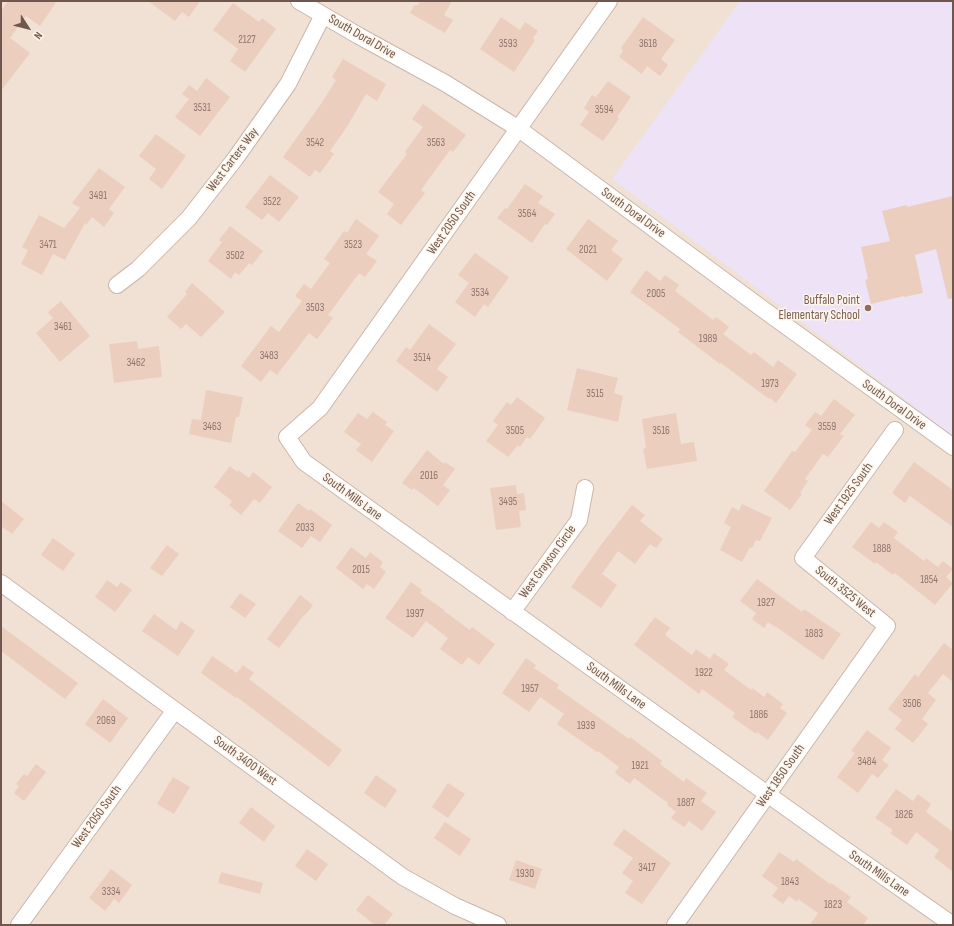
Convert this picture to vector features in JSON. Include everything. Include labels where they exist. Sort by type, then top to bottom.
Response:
[{"type":"street","name":"South Doral Drive","points":[[299,1],[445,83],[519,129],[953,447]]},
{"type":"street","name":"West 2050 South","points":[[287,437],[320,408],[609,1]]},
{"type":"street","name":"West Carters Way","points":[[117,285],[138,269],[189,218],[235,159],[288,84],[323,15]]},
{"type":"street","name":"West 1925 South","points":[[803,558],[895,430]]},
{"type":"street","name":"South Mills Lane","points":[[287,437],[304,462],[767,795],[953,925]]},
{"type":"street","name":"West Grayson Circle","points":[[512,612],[579,520],[585,488]]},
{"type":"street","name":"South 3525 West","points":[[803,558],[887,626]]},
{"type":"street","name":"South 3400 West","points":[[1,583],[403,877],[455,906],[498,925]]},
{"type":"street","name":"West 1850 South","points":[[675,925],[887,626]]},
{"type":"street","name":"West 2050 South","points":[[19,925],[175,710]]},
{"type":"shaded area","points":[[1,1],[953,1],[953,925],[1,925]]},
{"type":"shaded area","name":"Buffalo Point Elementary School","points":[[740,1],[953,1],[953,436],[612,179]]},
{"type":"building","points":[[8,1],[57,1],[40,26],[26,16],[10,38],[30,53],[1,91],[1,11]]},
{"type":"building","points":[[148,1],[200,1],[189,17],[182,12],[175,21]]},
{"type":"building","points":[[420,1],[452,1],[444,15],[453,20],[445,33],[410,13],[414,5],[418,5]]},
{"type":"building","points":[[233,3],[259,22],[262,18],[276,29],[245,72],[230,61],[238,49],[213,30]]},
{"type":"building","points":[[501,17],[520,30],[525,22],[538,31],[533,38],[535,40],[514,72],[480,49]]},
{"type":"building","points":[[643,17],[675,40],[661,59],[668,65],[660,76],[647,66],[642,74],[619,57],[623,51],[621,48]]},
{"type":"building","points":[[343,59],[386,84],[377,101],[366,94],[348,125],[330,151],[334,154],[320,173],[315,170],[310,177],[283,157],[321,104],[336,80],[332,77]]},
{"type":"building","points":[[206,78],[230,97],[200,136],[175,117],[189,99],[182,94],[189,85],[197,91]]},
{"type":"building","points":[[608,81],[631,97],[617,117],[619,119],[603,141],[580,125],[589,112],[584,108],[592,95],[596,97]]},
{"type":"building","points":[[423,104],[466,135],[453,152],[450,150],[421,190],[425,193],[401,225],[387,214],[394,204],[378,192],[407,154],[405,152],[423,127],[412,119]]},
{"type":"building","points":[[156,134],[186,156],[162,189],[149,179],[156,169],[139,156]]},
{"type":"building","points":[[99,168],[125,187],[109,209],[114,213],[104,227],[92,217],[86,225],[85,223],[65,260],[53,254],[42,275],[21,264],[28,250],[22,247],[39,215],[64,228],[80,208],[72,203]]},
{"type":"building","points":[[270,175],[299,197],[279,222],[268,213],[262,220],[245,207]]},
{"type":"building","points":[[525,184],[543,196],[538,203],[555,214],[547,225],[545,224],[532,243],[497,218],[505,208],[507,209]]},
{"type":"building","points":[[953,196],[953,298],[948,299],[936,249],[915,255],[923,293],[871,304],[865,280],[868,279],[861,247],[890,241],[882,211],[907,205],[907,207]]},
{"type":"building","points":[[356,219],[379,236],[366,254],[377,261],[365,277],[359,273],[328,315],[333,318],[317,339],[309,333],[277,375],[270,370],[261,382],[241,366],[271,326],[279,332],[302,301],[295,296],[304,284],[311,289],[330,263],[324,259],[344,231],[347,233]]},
{"type":"building","points":[[588,219],[618,241],[611,250],[623,259],[607,281],[566,249]]},
{"type":"building","points":[[230,226],[263,251],[252,265],[249,263],[239,275],[235,272],[231,279],[208,261],[222,242],[219,240]]},
{"type":"building","points":[[475,253],[509,277],[488,307],[484,304],[475,317],[455,302],[469,283],[458,275]]},
{"type":"building","points":[[646,270],[660,281],[665,275],[679,285],[675,291],[713,320],[716,317],[729,327],[723,334],[751,355],[754,352],[773,367],[778,360],[797,374],[776,403],[721,363],[720,364],[678,332],[680,329],[630,292]]},
{"type":"building","points":[[192,283],[225,312],[201,337],[186,324],[181,329],[167,317],[187,294],[185,292]]},
{"type":"building","points":[[61,301],[90,336],[60,362],[36,333],[53,318],[48,312]]},
{"type":"building","points":[[429,324],[456,344],[437,369],[448,377],[437,392],[396,361],[406,347],[410,350]]},
{"type":"building","points":[[137,341],[138,349],[159,346],[162,377],[114,383],[109,344]]},
{"type":"building","points":[[577,368],[618,378],[614,393],[623,396],[618,422],[567,410]]},
{"type":"building","points":[[206,390],[243,397],[239,417],[236,417],[231,443],[189,434],[192,419],[201,420]]},
{"type":"building","points":[[517,397],[545,418],[530,439],[527,437],[520,447],[518,445],[508,457],[486,441],[498,425],[493,421],[507,402],[511,405]]},
{"type":"building","points":[[834,399],[855,415],[840,434],[844,436],[828,457],[823,454],[805,479],[808,481],[800,493],[802,494],[790,510],[764,491],[792,451],[795,452],[812,430],[805,425],[815,412],[821,416]]},
{"type":"building","points":[[373,412],[387,422],[385,425],[394,431],[372,462],[356,450],[361,444],[344,432],[358,413],[367,419]]},
{"type":"building","points":[[676,413],[681,444],[694,442],[697,461],[647,469],[643,449],[646,448],[642,419]]},
{"type":"building","points":[[427,450],[444,464],[445,462],[455,469],[443,485],[450,490],[438,506],[414,488],[412,490],[402,483]]},
{"type":"building","points":[[914,462],[953,490],[953,527],[910,496],[905,503],[892,493]]},
{"type":"building","points":[[230,466],[237,472],[238,470],[249,478],[253,472],[272,487],[260,503],[254,499],[241,515],[229,505],[232,501],[214,487]]},
{"type":"building","points":[[516,485],[517,494],[524,493],[526,510],[519,511],[521,527],[496,530],[490,488]]},
{"type":"building","points":[[1,501],[24,519],[12,534],[1,526]]},
{"type":"building","points":[[298,503],[309,511],[310,509],[332,525],[320,542],[311,536],[302,548],[278,531]]},
{"type":"building","points":[[742,504],[772,518],[760,541],[756,540],[752,548],[750,547],[742,562],[720,550],[731,527],[724,523],[732,507],[739,511]]},
{"type":"building","points":[[632,505],[645,515],[640,521],[663,539],[656,548],[650,544],[635,564],[618,551],[602,574],[617,585],[601,608],[571,587]]},
{"type":"building","points":[[871,522],[879,528],[884,522],[898,532],[894,538],[924,561],[926,558],[938,567],[943,561],[953,569],[946,577],[953,583],[935,605],[895,573],[893,575],[852,547]]},
{"type":"building","points":[[53,538],[75,554],[63,571],[41,555]]},
{"type":"building","points":[[167,545],[179,554],[162,576],[150,568]]},
{"type":"building","points":[[351,547],[366,558],[370,552],[383,562],[380,567],[386,572],[374,589],[367,584],[363,589],[336,568]]},
{"type":"building","points":[[757,579],[802,612],[804,609],[841,634],[823,660],[775,626],[768,622],[764,628],[752,619],[756,613],[740,601]]},
{"type":"building","points":[[107,580],[117,587],[121,582],[132,590],[115,612],[95,597]]},
{"type":"building","points":[[411,582],[422,590],[420,593],[444,611],[470,630],[472,627],[495,644],[479,665],[468,657],[462,665],[440,649],[448,638],[426,621],[413,638],[385,618]]},
{"type":"building","points":[[240,593],[256,604],[245,618],[230,607]]},
{"type":"building","points":[[300,595],[313,605],[279,648],[267,639]]},
{"type":"building","points":[[154,614],[176,630],[181,621],[195,631],[178,656],[142,631]]},
{"type":"building","points":[[655,617],[670,628],[665,635],[692,655],[696,649],[710,659],[714,653],[729,664],[724,670],[751,690],[752,688],[764,697],[767,692],[783,704],[780,708],[787,713],[768,740],[757,732],[756,734],[732,717],[735,713],[702,689],[699,694],[634,645]]},
{"type":"building","points":[[1,626],[78,683],[65,699],[1,651]]},
{"type":"building","points":[[944,643],[953,650],[953,682],[943,674],[928,693],[936,700],[922,719],[928,724],[913,743],[895,729],[902,720],[888,709],[915,674],[918,677]]},
{"type":"building","points":[[212,656],[237,673],[243,665],[254,673],[249,679],[342,750],[329,767],[237,697],[236,698],[201,673]]},
{"type":"building","points":[[526,658],[536,665],[534,668],[559,685],[557,688],[629,739],[630,737],[662,761],[660,764],[684,782],[686,778],[707,793],[701,801],[716,812],[702,831],[689,821],[684,827],[671,818],[676,812],[667,805],[668,803],[634,778],[630,784],[615,773],[619,767],[557,724],[564,714],[540,697],[529,712],[502,693]]},
{"type":"building","points":[[103,699],[128,718],[110,743],[85,724]]},
{"type":"building","points":[[867,730],[891,748],[882,760],[889,765],[878,778],[872,774],[858,793],[837,777],[855,753],[851,751]]},
{"type":"building","points":[[36,764],[46,772],[24,801],[14,793],[19,786],[16,784],[24,774],[27,776]]},
{"type":"building","points":[[376,775],[397,790],[385,808],[364,793]]},
{"type":"building","points":[[173,777],[190,787],[174,814],[157,804]]},
{"type":"building","points":[[448,783],[465,794],[448,818],[432,807]]},
{"type":"building","points":[[896,789],[913,801],[918,794],[931,804],[926,812],[953,832],[953,872],[934,857],[939,850],[916,832],[907,845],[890,833],[893,830],[875,818]]},
{"type":"building","points":[[251,807],[275,826],[264,842],[239,823]]},
{"type":"building","points":[[445,822],[471,839],[460,856],[434,838]]},
{"type":"building","points":[[624,829],[671,863],[642,904],[625,893],[633,881],[622,873],[633,858],[613,844]]},
{"type":"building","points":[[307,849],[328,864],[316,881],[295,866]]},
{"type":"building","points":[[779,852],[794,862],[796,859],[830,884],[831,883],[851,897],[847,902],[868,918],[863,925],[810,925],[818,913],[798,899],[797,902],[789,896],[783,904],[772,896],[778,888],[762,876]]},
{"type":"building","points":[[516,860],[542,869],[535,889],[509,880]]},
{"type":"building","points":[[111,869],[132,885],[119,903],[114,899],[105,911],[89,898]]},
{"type":"building","points":[[221,872],[263,883],[260,894],[218,883]]},
{"type":"building","points":[[368,895],[393,914],[384,925],[375,925],[356,910]]},
{"type":"place","name":"Buffalo Point Elementary School","points":[[868,308]]}]
